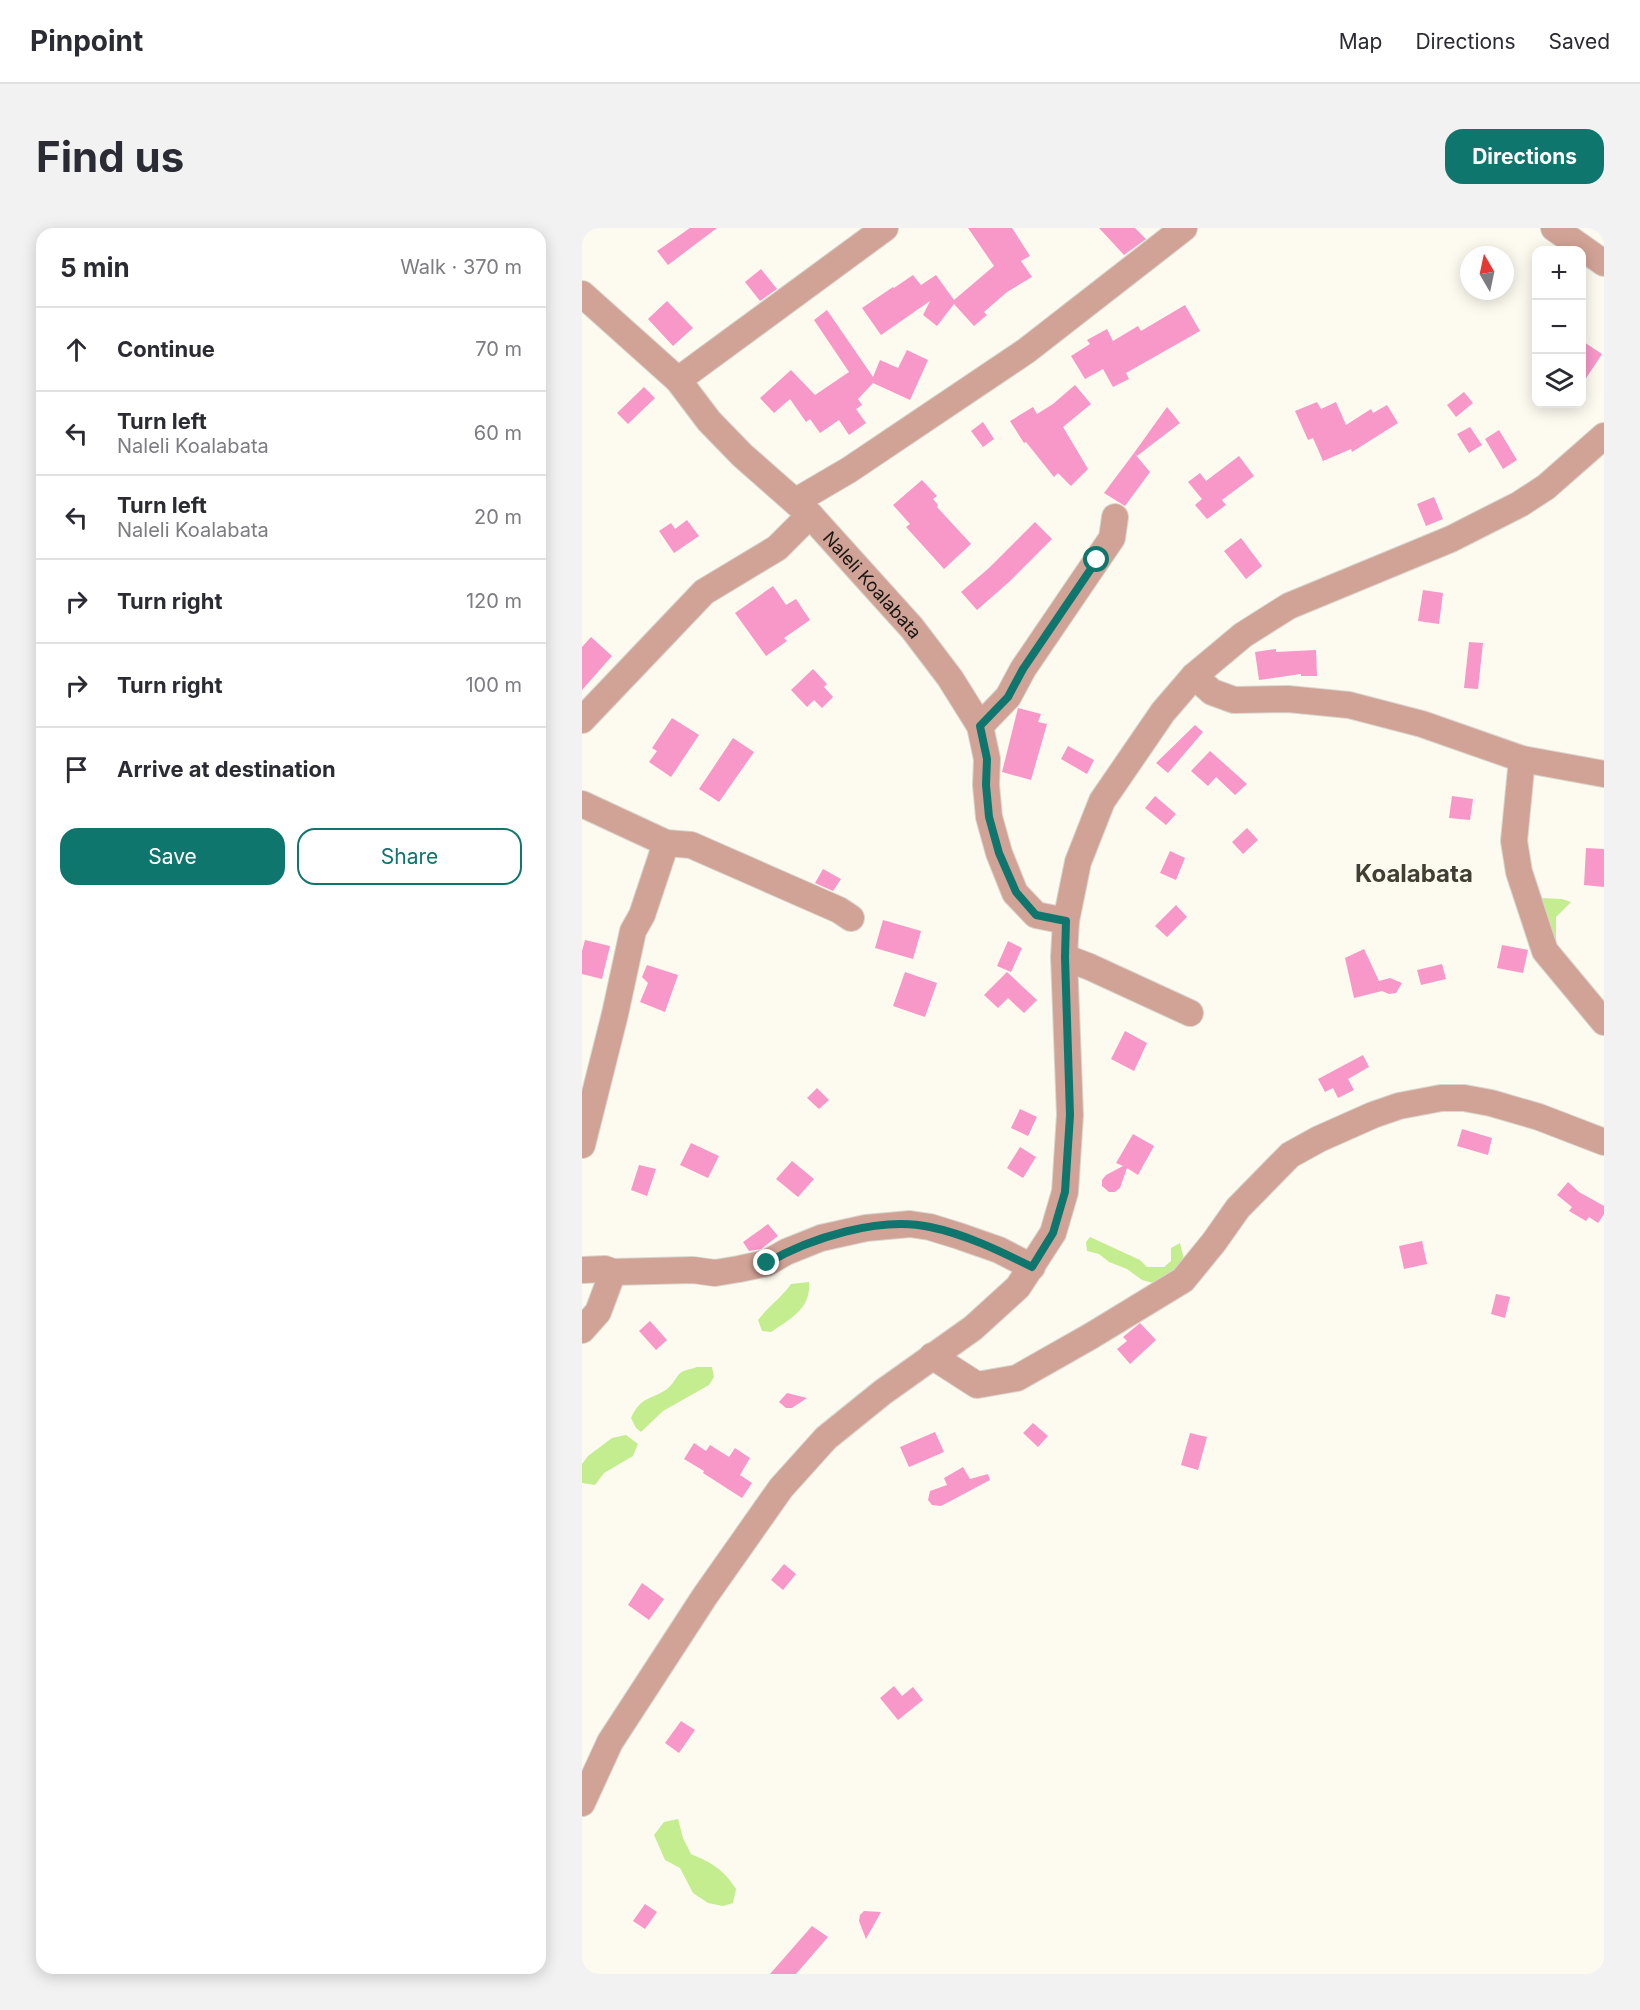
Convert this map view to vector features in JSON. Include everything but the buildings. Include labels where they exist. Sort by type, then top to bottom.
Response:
[{"type":"street","points":[[678,380],[885,228]]},
{"type":"street","points":[[582,720],[704,592],[777,548],[803,508],[849,470],[1026,351],[1184,228]]},
{"type":"street","points":[[1554,228],[1604,263]]},
{"type":"street","name":"Naleli Koalabata","points":[[583,297],[678,380],[709,421],[742,455],[803,508],[912,628],[950,678],[980,726],[987,759],[986,785],[989,817],[999,853],[1016,892],[1036,915],[1066,921]]},
{"type":"street","points":[[582,1803],[610,1742],[705,1596],[781,1488],[826,1438],[883,1392],[973,1328],[1018,1287],[1053,1233],[1065,1192],[1070,1115],[1065,957],[1066,921],[1077,862],[1102,801],[1163,712],[1194,676],[1243,635],[1289,606],[1451,539],[1520,504],[1546,487],[1604,436]]},
{"type":"street","points":[[980,726],[1008,697],[1023,669],[1112,538],[1115,517]]},
{"type":"street","points":[[1194,676],[1212,692],[1234,700],[1288,699],[1349,705],[1422,724],[1522,759],[1604,774]]},
{"type":"street","points":[[1522,759],[1514,841],[1519,872],[1545,951],[1604,1022]]},
{"type":"street","points":[[582,804],[666,843],[691,844],[839,910],[851,918]]},
{"type":"street","points":[[582,1145],[633,931],[642,915],[666,843]]},
{"type":"street","points":[[1065,957],[1190,1013]]},
{"type":"street","points":[[932,1356],[977,1385],[1017,1378],[1183,1280],[1238,1208],[1290,1155],[1319,1138],[1399,1106],[1441,1098],[1464,1098],[1539,1116],[1604,1142]]},
{"type":"street","points":[[582,1270],[605,1269],[613,1272],[693,1270],[715,1273],[767,1263],[786,1252],[821,1238],[866,1228],[910,1224],[930,1227],[999,1250],[1032,1267]]},
{"type":"street","points":[[582,1330],[598,1312],[613,1272]]},
{"type":"green space","points":[[1540,898],[1562,899],[1571,902],[1556,917],[1558,948],[1555,952]]},
{"type":"green space","points":[[1090,1237],[1140,1260],[1147,1267],[1164,1267],[1171,1261],[1171,1248],[1180,1243],[1184,1260],[1174,1278],[1157,1284],[1142,1280],[1099,1254],[1087,1251],[1086,1242]]},
{"type":"green space","points":[[809,1282],[807,1299],[798,1312],[771,1332],[762,1331],[758,1320],[791,1284]]},
{"type":"green space","points":[[697,1367],[712,1367],[714,1377],[709,1385],[663,1411],[641,1432],[636,1428],[631,1418],[643,1402],[667,1389],[679,1374]]},
{"type":"green space","points":[[626,1435],[638,1444],[633,1456],[604,1473],[595,1485],[582,1483],[582,1464],[588,1456],[612,1438]]},
{"type":"green space","points":[[678,1819],[683,1838],[691,1854],[716,1867],[736,1889],[733,1903],[723,1906],[708,1903],[693,1893],[680,1868],[665,1860],[654,1835],[664,1822]]},
{"type":"district","name":"Koalabata","points":[[1414,873]]},
{"type":"route","points":[[767,1263],[786,1252],[821,1238],[866,1228],[910,1224],[930,1227],[999,1250],[1032,1267],[1053,1233],[1065,1192],[1070,1115],[1066,1032],[1066,921],[1036,915],[1016,892],[999,853],[989,817],[986,785],[987,759],[980,726],[1008,697],[1023,669],[1097,560]]}]
